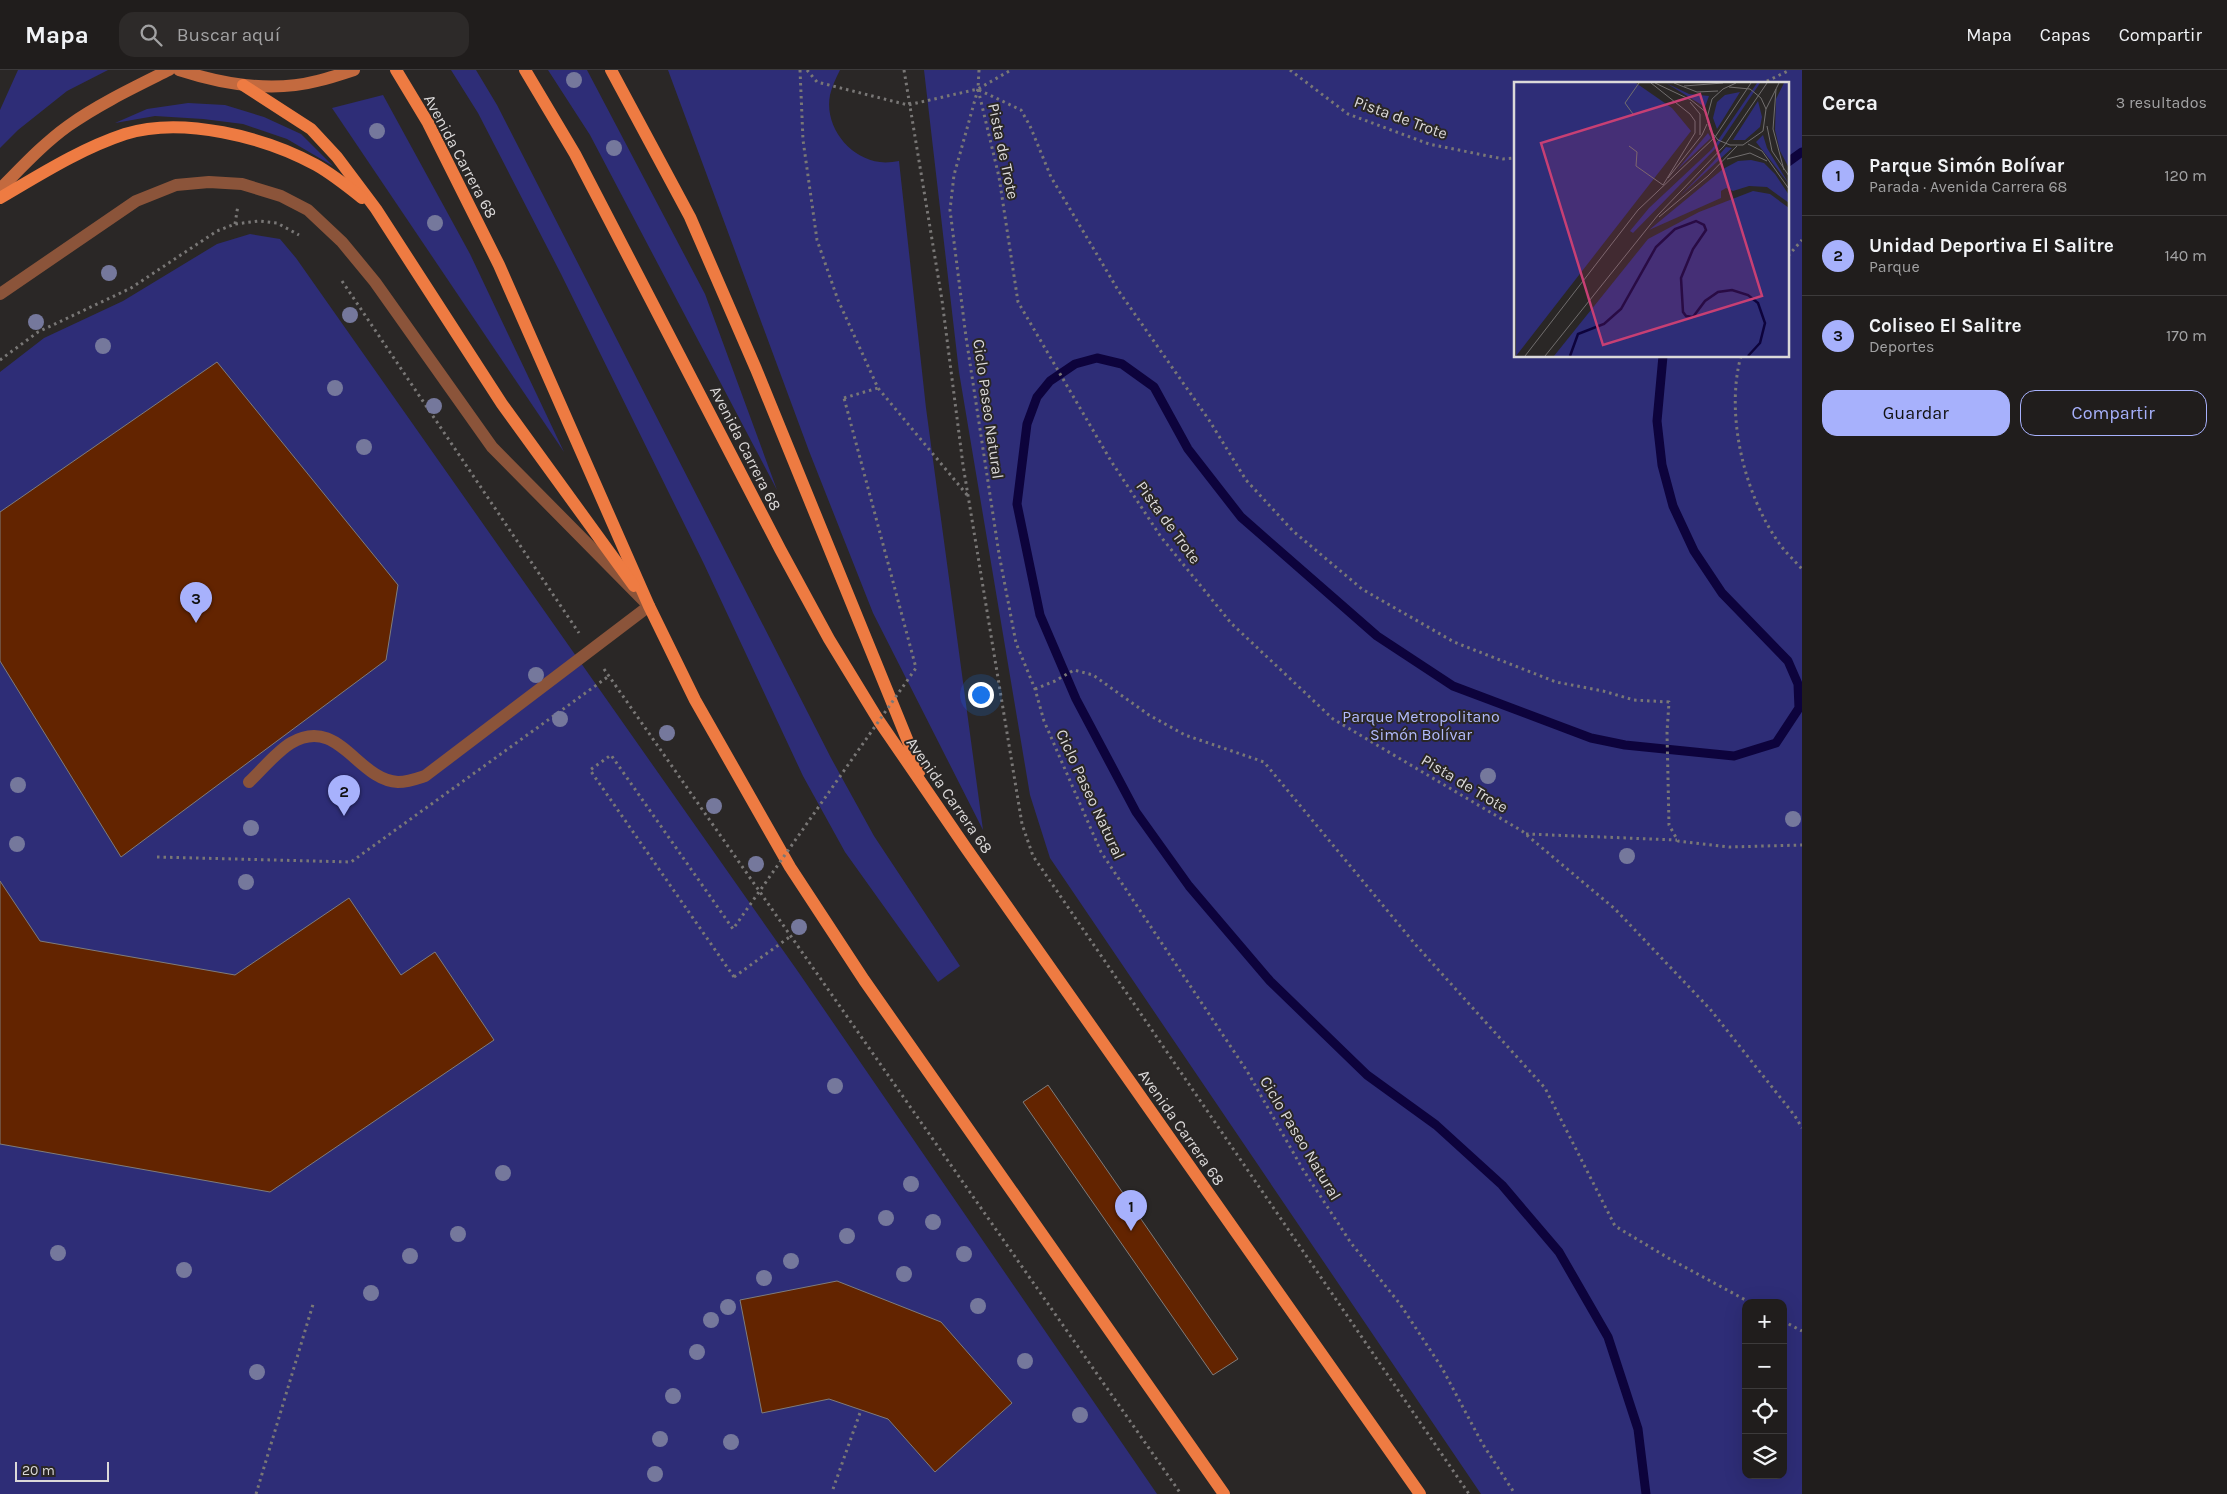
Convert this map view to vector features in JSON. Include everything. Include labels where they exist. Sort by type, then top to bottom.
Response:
[{"type":"main road","points":[[0,189],[68,126],[133,88],[169,70]]},
{"type":"main road","points":[[178,70],[207,79],[243,85],[280,86],[316,82],[354,70]]},
{"type":"main road","name":"Avenida Carrera 68","points":[[396,70],[428,123],[499,265],[649,606],[695,700],[790,868],[864,980],[1224,1494]]},
{"type":"main road","name":"Avenida Carrera 68","points":[[525,70],[575,154],[780,549],[829,639],[880,721],[930,796],[1420,1494]]},
{"type":"main road","points":[[611,70],[690,217],[756,369],[930,796]]},
{"type":"main road","points":[[243,85],[311,129],[338,157],[376,209],[502,404],[649,606]]},
{"type":"main road","points":[[0,198],[77,154],[126,134],[162,127],[234,135],[274,146],[316,165],[376,209]]},
{"type":"lane","points":[[0,294],[136,201],[176,185],[209,182],[242,184],[281,196],[308,210],[342,242],[375,282],[492,447],[649,606],[424,776],[413,781],[398,782],[384,779],[370,771],[337,742],[314,736],[289,744],[249,782]]},
{"type":"path","points":[[800,70],[803,140],[817,240],[838,300],[878,388],[968,496]]},
{"type":"path","points":[[807,70],[817,82],[908,105],[978,89],[1011,70]]},
{"type":"path","points":[[904,70],[908,105],[942,300],[968,496],[1022,824],[1033,856],[1469,1494]]},
{"type":"path","name":"Pista de Trote","points":[[979,70],[978,89],[999,177],[1018,302],[1111,461],[1161,537],[1231,623],[1333,719],[1526,834],[1615,909],[1710,1009],[1795,1116],[1802,1128]]},
{"type":"path","name":"Pista de Trote","points":[[1290,70],[1348,114],[1429,144],[1503,159],[1514,158]]},
{"type":"path","points":[[1765,82],[1790,70]]},
{"type":"path","points":[[978,89],[1021,110],[1030,126],[1050,177],[1118,290],[1209,420],[1246,480],[1293,531],[1362,589],[1454,642],[1556,682],[1603,691],[1634,700],[1669,702],[1667,732],[1669,825],[1678,840]]},
{"type":"path","name":"Ciclo Paseo Natural","points":[[978,89],[954,175],[950,210],[968,356],[999,554],[1016,643],[1036,689],[1044,721],[1101,852],[1247,1071],[1318,1193],[1351,1243],[1400,1304],[1442,1368],[1482,1443],[1515,1494]]},
{"type":"path","points":[[0,360],[38,332],[130,288],[217,231],[235,224],[259,221],[277,224],[301,236]]},
{"type":"path","points":[[1790,254],[1802,240]]},
{"type":"path","points":[[1797,245],[1802,246]]},
{"type":"path","points":[[337,273],[591,650],[1181,1494]]},
{"type":"path","points":[[1740,358],[1735,406],[1740,452],[1756,502],[1779,543],[1802,569]]},
{"type":"path","points":[[791,936],[734,977],[590,770],[611,755],[733,929],[916,668],[844,398],[878,388]]},
{"type":"path","points":[[1036,689],[1074,670],[1093,675],[1149,715],[1185,735],[1264,762],[1414,944],[1546,1088],[1614,1226],[1743,1299]]},
{"type":"path","points":[[1526,834],[1678,840],[1729,847],[1802,845]]},
{"type":"path","points":[[256,1494],[314,1301]]},
{"type":"path","points":[[1787,1322],[1802,1331]]},
{"type":"path","points":[[833,1489],[861,1410]]},
{"type":"green space","points":[[18,70],[108,70],[67,91],[18,130],[0,148],[0,110]]},
{"type":"green space","points":[[451,70],[476,70],[497,105],[831,758],[874,836],[960,966],[938,982],[845,852],[803,776],[704,564],[561,274],[478,113]]},
{"type":"green space","points":[[548,70],[587,70],[705,294],[777,490],[590,135]]},
{"type":"green space","points":[[668,70],[840,70],[830,95],[829,107],[835,129],[841,139],[858,154],[869,159],[882,162],[899,161],[926,408],[983,830],[873,613],[809,451]]},
{"type":"green space","name":"Parque Metropolitano Simón Bolívar","points":[[924,70],[1802,70],[1802,1494],[1481,1494],[1050,858],[1030,795],[959,372]]},
{"type":"green space","points":[[383,95],[470,254],[564,452],[332,108]]},
{"type":"green space","points":[[188,103],[225,105],[264,117],[301,134],[333,166],[287,139],[243,124],[155,116],[115,123],[147,109]]},
{"type":"green space","points":[[250,234],[280,239],[296,258],[799,973],[1157,1494],[0,1494],[0,372],[44,338],[123,301],[217,244]]},
{"type":"building","points":[[217,362],[398,585],[386,660],[121,857],[0,661],[0,512]]},
{"type":"building","points":[[0,881],[40,941],[235,975],[349,898],[401,975],[435,952],[494,1040],[270,1192],[0,1144]]},
{"type":"building","points":[[1048,1085],[1238,1359],[1213,1375],[1023,1102]]},
{"type":"building","points":[[837,1281],[941,1322],[1012,1403],[935,1472],[888,1419],[829,1399],[762,1413],[740,1300]]},
{"type":"waterway","points":[[1790,161],[1802,152]]},
{"type":"waterway","points":[[1646,1494],[1638,1429],[1608,1337],[1559,1252],[1502,1185],[1436,1125],[1367,1075],[1270,981],[1189,886],[1136,812],[1076,699],[1040,615],[1017,504],[1027,424],[1037,397],[1050,381],[1075,364],[1097,358],[1122,364],[1154,387],[1188,449],[1241,517],[1377,636],[1453,686],[1591,738],[1625,745],[1734,756],[1776,743],[1799,708],[1798,684],[1788,661],[1722,593],[1694,551],[1673,506],[1662,465],[1657,421],[1663,358]]},
{"type":"place","name":"Coliseo El Salitre","points":[[196,623]]},
{"type":"place","name":"Unidad Deportiva El Salitre","points":[[344,816]]},
{"type":"place","name":"Parque Simón Bolívar","points":[[1131,1231]]}]
